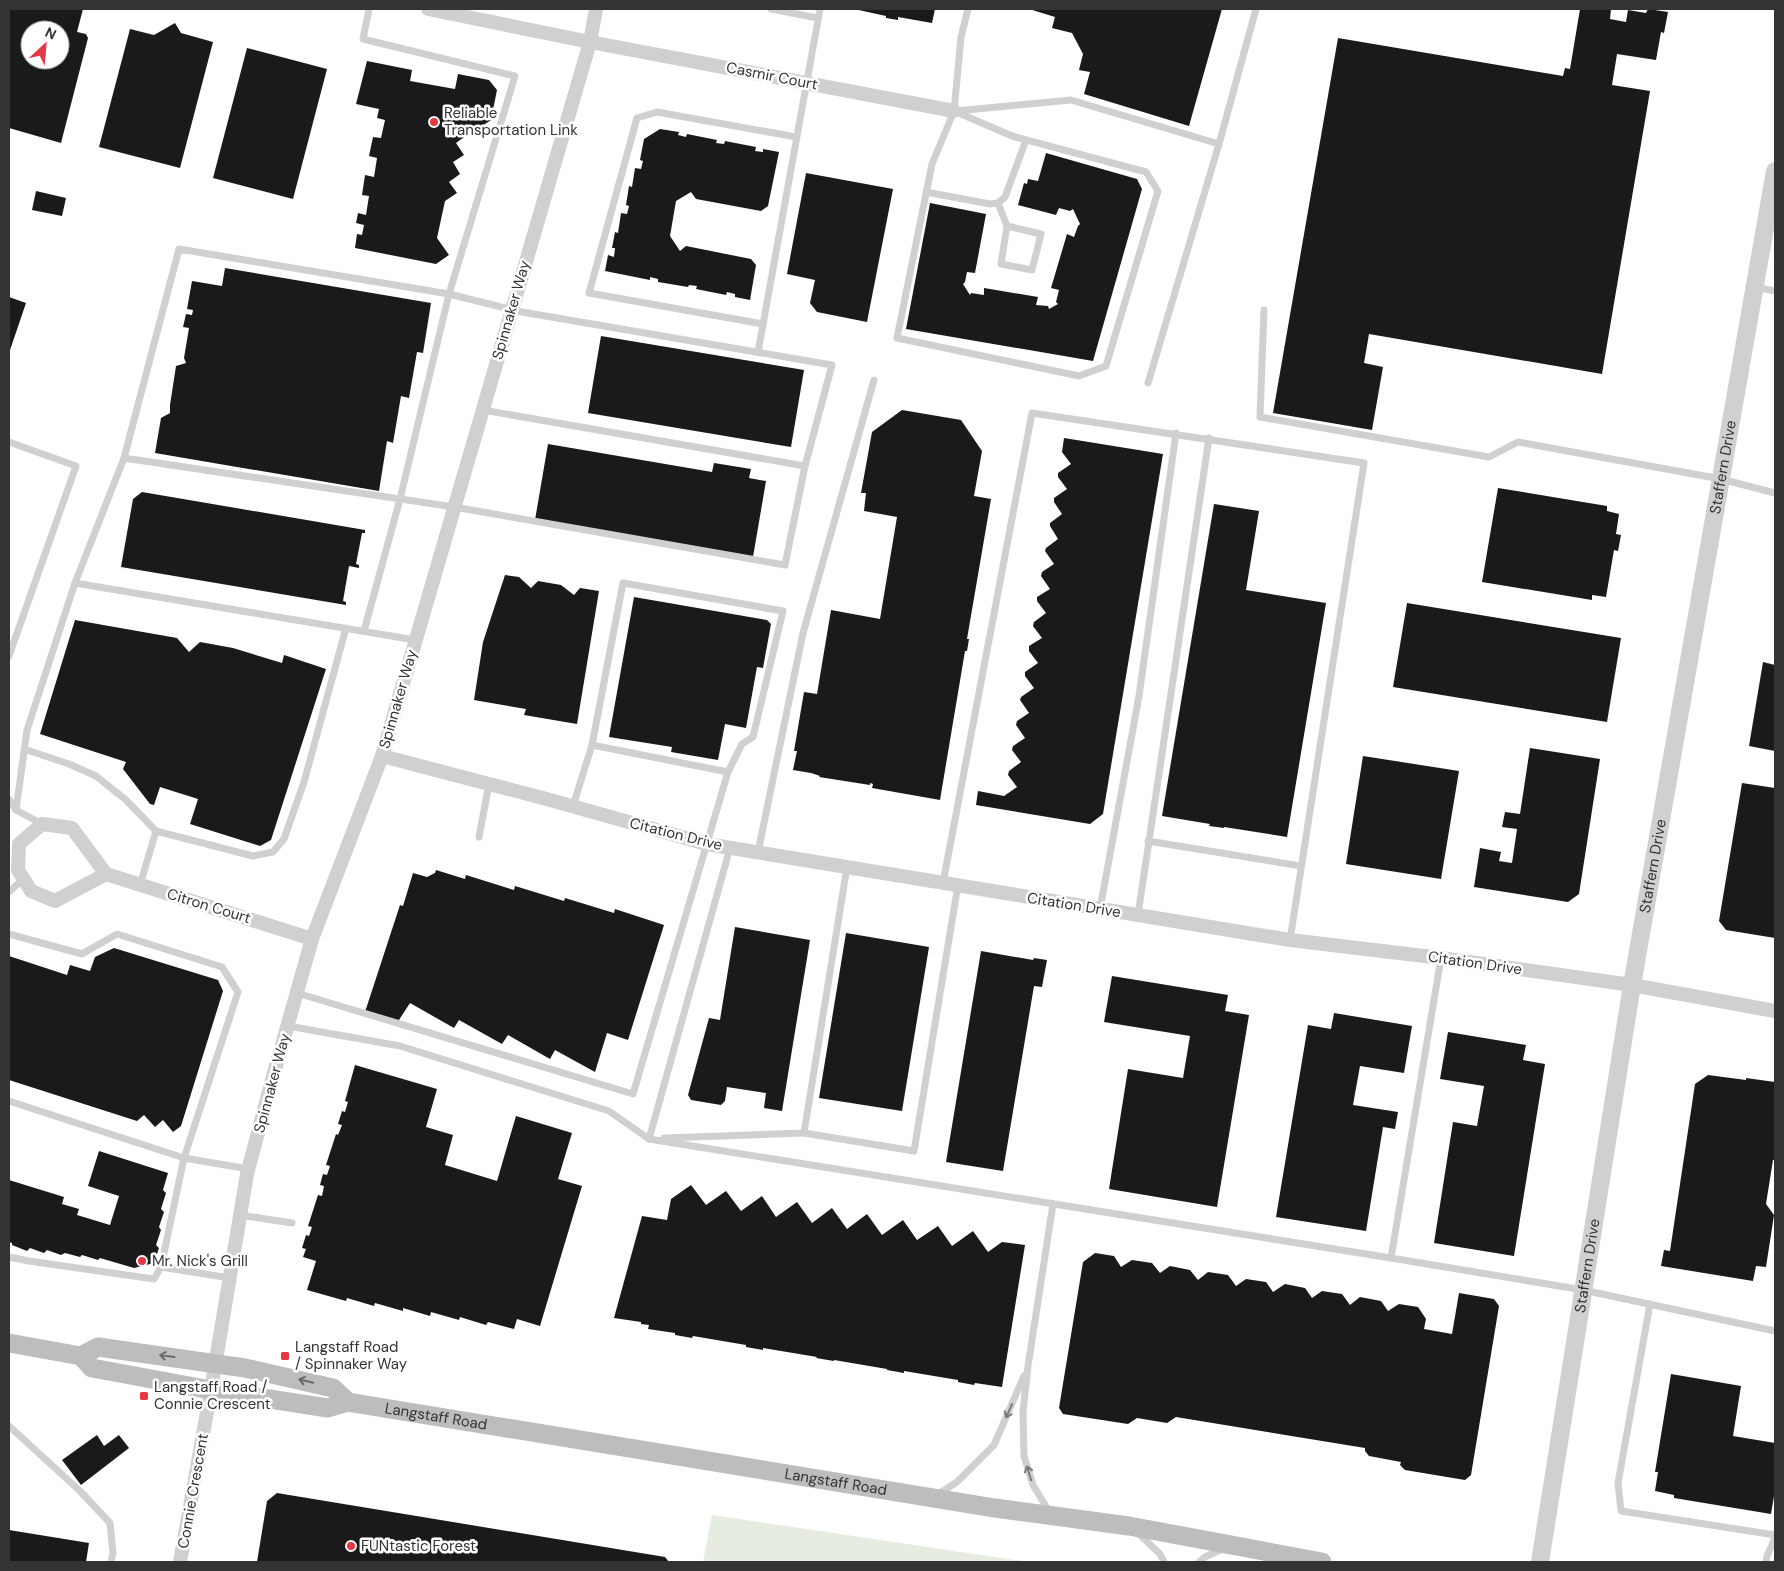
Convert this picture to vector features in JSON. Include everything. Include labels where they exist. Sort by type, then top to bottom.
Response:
[{"type":"main road","name":"Langstaff Road","points":[[9,1344],[81,1356],[98,1347],[216,1363],[333,1388],[348,1402]]},
{"type":"main road","name":"Langstaff Road","points":[[81,1356],[92,1368],[211,1390],[328,1408],[348,1402],[934,1498],[1128,1526],[1322,1562]]},
{"type":"street","name":"Casmir Court","points":[[428,9],[590,42],[954,111]]},
{"type":"street","name":"Spinnaker Way","points":[[211,1390],[249,1169],[297,992],[312,939],[382,756],[590,42],[596,9]]},
{"type":"street","name":"Staffern Drive","points":[[1540,1562],[1632,985],[1775,171]]},
{"type":"street","name":"Citation Drive","points":[[382,756],[573,806],[707,844],[1290,940],[1441,958],[1632,985],[1775,1011]]},
{"type":"street","points":[[42,824],[72,828],[106,874],[55,901],[30,891],[18,870],[14,847],[42,824]]},
{"type":"street","name":"Citron Court","points":[[106,874],[312,939]]},
{"type":"street","name":"Connie Crescent","points":[[180,1562],[211,1390]]},
{"type":"lane","points":[[364,631],[400,500],[449,294],[515,76],[363,39],[369,9]]},
{"type":"lane","points":[[771,9],[818,18]]},
{"type":"lane","points":[[758,352],[820,9]]},
{"type":"lane","points":[[954,111],[1012,136],[1146,172],[1158,191],[1106,366],[1079,376],[897,338],[932,164],[954,111],[960,37],[968,9]]},
{"type":"lane","points":[[1148,383],[1219,144],[1256,9]]},
{"type":"lane","points":[[954,111],[1071,100],[1219,144]]},
{"type":"lane","points":[[763,324],[589,293],[637,118],[657,112],[796,137]]},
{"type":"lane","points":[[926,192],[990,204],[998,203],[1006,196],[1026,140]]},
{"type":"lane","points":[[998,203],[1007,226],[1001,264],[1032,270],[1041,234],[1007,226]]},
{"type":"lane","points":[[16,810],[27,730],[75,583],[124,458],[179,249],[449,294],[512,310],[832,365],[805,466],[785,566],[454,507],[124,458]]},
{"type":"lane","points":[[1755,287],[1775,291]]},
{"type":"lane","points":[[1264,310],[1260,417],[1489,456],[1518,442],[1721,479],[1775,493]]},
{"type":"lane","points":[[758,852],[803,633],[874,380]]},
{"type":"lane","points":[[483,410],[805,466]]},
{"type":"lane","points":[[943,883],[1032,413],[1364,463],[1290,940]]},
{"type":"lane","points":[[1100,909],[1139,696],[1176,434]]},
{"type":"lane","points":[[1138,915],[1208,438]]},
{"type":"lane","points":[[9,442],[76,466],[9,656]]},
{"type":"lane","points":[[297,992],[632,1094],[728,772],[742,744],[754,737],[783,611],[624,582],[592,745],[573,806]]},
{"type":"lane","points":[[75,583],[415,640]]},
{"type":"lane","points":[[24,749],[69,764],[96,776],[126,800],[156,832],[252,856],[273,852],[284,839],[304,782],[346,628]]},
{"type":"lane","points":[[592,745],[728,772]]},
{"type":"lane","points":[[479,837],[489,784]]},
{"type":"lane","points":[[9,799],[16,810],[42,824]]},
{"type":"lane","points":[[140,885],[156,832]]},
{"type":"lane","points":[[1148,842],[1301,866]]},
{"type":"lane","points":[[648,1139],[730,848]]},
{"type":"lane","points":[[804,1132],[847,867]]},
{"type":"lane","points":[[9,892],[23,879]]},
{"type":"lane","points":[[648,1139],[804,1132],[914,1151],[958,885]]},
{"type":"lane","points":[[9,934],[82,954],[117,934],[222,967],[238,992],[184,1158],[161,1267],[154,1279],[9,1257]]},
{"type":"lane","points":[[1391,1258],[1441,958]]},
{"type":"lane","points":[[288,1026],[400,1046],[609,1111],[648,1139],[1583,1290],[1775,1331]]},
{"type":"lane","points":[[9,1101],[184,1158],[249,1169]]},
{"type":"lane","points":[[1052,1516],[1033,1485],[1024,1456],[1023,1412],[1028,1366],[1053,1204]]},
{"type":"lane","points":[[240,1215],[292,1223]]},
{"type":"lane","points":[[161,1267],[230,1278]]},
{"type":"lane","points":[[1650,1304],[1618,1483],[1621,1511],[1775,1536],[1766,1562]]},
{"type":"lane","points":[[934,1498],[957,1482],[994,1445],[1028,1366]]},
{"type":"lane","points":[[9,1426],[80,1492],[110,1523],[113,1553],[111,1562]]},
{"type":"lane","points":[[1128,1526],[1146,1539],[1160,1554],[1164,1562]]},
{"type":"lane","points":[[1199,1562],[1229,1546]]},
{"type":"shaded area","points":[[712,1515],[1022,1561],[703,1562]]},
{"type":"building","points":[[9,9],[83,9],[77,32],[86,34],[88,38],[61,143],[9,128]]},
{"type":"building","points":[[854,9],[935,9],[932,23],[898,17],[898,20],[886,18],[886,16]]},
{"type":"building","points":[[1029,9],[1222,9],[1189,126],[1084,94],[1090,72],[1079,70],[1083,54],[1072,33],[1052,28],[1055,17]]},
{"type":"building","points":[[1580,9],[1611,9],[1610,19],[1626,22],[1628,10],[1646,13],[1648,9],[1668,12],[1664,33],[1661,32],[1656,60],[1617,54],[1612,85],[1650,91],[1602,374],[1369,334],[1364,363],[1383,367],[1372,430],[1273,413],[1338,38],[1563,76],[1565,68],[1570,69]]},
{"type":"building","points":[[175,23],[181,33],[213,42],[180,168],[99,147],[130,29],[154,35]]},
{"type":"building","points":[[247,48],[327,69],[293,199],[213,178]]},
{"type":"building","points":[[367,61],[412,70],[410,81],[455,89],[458,74],[489,80],[497,90],[491,120],[479,128],[469,126],[467,135],[456,143],[464,155],[453,162],[460,174],[449,182],[457,193],[445,201],[437,238],[449,255],[436,264],[355,248],[357,234],[362,235],[364,225],[356,223],[358,213],[366,215],[369,196],[362,195],[365,175],[374,177],[377,158],[369,156],[373,137],[381,138],[385,120],[377,118],[379,109],[356,104]]},
{"type":"building","points":[[660,129],[679,132],[678,135],[686,137],[687,134],[717,140],[716,143],[724,144],[725,141],[756,147],[755,151],[763,152],[763,149],[779,152],[768,206],[761,211],[696,199],[691,192],[676,201],[670,236],[680,251],[686,246],[751,259],[756,265],[750,300],[735,297],[735,294],[727,292],[726,295],[696,289],[697,286],[689,285],[688,287],[658,282],[658,279],[650,277],[650,280],[605,271],[608,255],[614,257],[615,248],[612,248],[615,232],[618,233],[621,213],[627,214],[629,206],[626,205],[629,186],[632,187],[635,168],[641,169],[643,161],[640,160],[644,139]]},
{"type":"building","points":[[1046,153],[1137,179],[1142,189],[1093,361],[906,329],[930,203],[986,214],[975,273],[967,272],[963,284],[970,295],[971,293],[984,295],[984,288],[1038,297],[1036,305],[1048,306],[1049,309],[1058,304],[1056,302],[1059,290],[1051,288],[1067,234],[1074,237],[1080,224],[1073,209],[1070,211],[1059,208],[1056,215],[1018,205],[1024,183],[1027,184],[1028,179],[1038,181]]},
{"type":"building","points":[[806,173],[893,189],[867,322],[817,312],[810,303],[815,280],[787,274]]},
{"type":"building","points":[[36,191],[66,198],[62,216],[32,210]]},
{"type":"building","points":[[225,268],[431,303],[423,353],[417,352],[409,398],[401,396],[393,443],[387,441],[379,491],[155,453],[161,418],[170,413],[176,366],[186,363],[184,358],[189,328],[183,327],[186,314],[192,315],[193,310],[187,309],[192,281],[222,286]]},
{"type":"building","points":[[9,297],[26,303],[9,353]]},
{"type":"building","points":[[601,336],[804,370],[791,447],[588,413]]},
{"type":"building","points":[[902,410],[961,420],[982,451],[974,496],[991,499],[967,639],[969,639],[967,651],[965,651],[940,800],[872,788],[873,784],[870,783],[870,785],[819,777],[811,773],[793,770],[797,751],[794,751],[804,692],[817,694],[831,610],[880,619],[897,517],[864,511],[866,493],[861,493],[872,432]]},
{"type":"building","points":[[1064,438],[1163,454],[1103,814],[1090,824],[976,805],[978,791],[1004,796],[1017,787],[1008,775],[1009,771],[1021,762],[1012,750],[1013,746],[1025,738],[1016,725],[1017,721],[1029,713],[1020,700],[1021,697],[1034,688],[1025,676],[1025,672],[1038,663],[1029,651],[1029,646],[1042,638],[1033,626],[1034,622],[1046,613],[1037,601],[1037,597],[1050,589],[1041,576],[1042,572],[1054,564],[1045,551],[1046,548],[1058,539],[1050,526],[1050,523],[1062,514],[1054,502],[1054,498],[1067,489],[1058,477],[1058,473],[1071,464],[1062,452]]},
{"type":"building","points":[[548,444],[712,472],[714,463],[751,469],[749,478],[766,481],[753,557],[535,520]]},
{"type":"building","points":[[1498,488],[1607,506],[1607,511],[1619,514],[1616,534],[1621,535],[1618,551],[1614,550],[1606,597],[1592,595],[1592,600],[1482,582]]},
{"type":"building","points":[[142,492],[365,530],[365,533],[362,533],[356,564],[359,565],[359,568],[349,566],[343,601],[346,602],[346,605],[121,567],[133,499]]},
{"type":"building","points":[[1214,504],[1259,511],[1246,590],[1326,603],[1287,837],[1209,826],[1210,824],[1162,816]]},
{"type":"building","points":[[505,575],[519,577],[531,588],[538,581],[561,585],[574,595],[580,588],[599,591],[577,724],[524,715],[526,709],[474,700],[483,642]]},
{"type":"building","points":[[634,597],[767,620],[771,624],[763,668],[757,667],[746,728],[725,724],[718,760],[671,752],[672,747],[609,737]]},
{"type":"building","points":[[1407,603],[1621,638],[1607,722],[1393,687]]},
{"type":"building","points":[[75,620],[177,638],[189,652],[200,642],[233,648],[282,663],[284,655],[326,669],[271,840],[260,846],[190,824],[198,799],[160,787],[154,805],[150,804],[123,769],[126,762],[40,734]]},
{"type":"building","points":[[1763,662],[1775,665],[1775,751],[1749,746]]},
{"type":"building","points":[[1530,748],[1600,759],[1579,894],[1568,902],[1474,887],[1480,848],[1501,852],[1499,861],[1512,863],[1517,829],[1502,827],[1505,812],[1520,814]]},
{"type":"building","points":[[1363,756],[1459,771],[1441,879],[1346,864]]},
{"type":"building","points":[[1742,783],[1775,788],[1775,938],[1726,930],[1719,921]]},
{"type":"building","points":[[436,870],[465,879],[466,875],[514,890],[515,886],[564,901],[565,898],[614,913],[615,909],[664,925],[628,1040],[607,1033],[595,1072],[555,1050],[550,1059],[508,1035],[502,1044],[459,1020],[454,1028],[410,1003],[397,1023],[365,1012],[400,905],[403,906],[413,873],[427,877],[435,873]]},
{"type":"building","points":[[735,927],[810,940],[782,1111],[764,1108],[766,1093],[727,1087],[725,1101],[721,1105],[691,1100],[688,1095],[709,1018],[720,1020]]},
{"type":"building","points":[[846,933],[929,947],[902,1111],[819,1098]]},
{"type":"building","points":[[114,948],[218,980],[223,991],[181,1126],[173,1132],[163,1120],[155,1127],[144,1115],[137,1121],[9,1080],[9,956],[67,975],[70,965],[90,971],[95,957]]},
{"type":"building","points":[[981,951],[1033,960],[1034,958],[1047,960],[1042,987],[1034,986],[1003,1171],[946,1162]]},
{"type":"building","points":[[1112,976],[1228,995],[1225,1011],[1249,1015],[1217,1207],[1109,1189],[1128,1069],[1183,1078],[1190,1036],[1104,1022]]},
{"type":"building","points":[[1334,1013],[1412,1026],[1404,1073],[1360,1066],[1353,1105],[1398,1112],[1395,1129],[1383,1127],[1366,1231],[1276,1217],[1308,1025],[1331,1029]]},
{"type":"building","points":[[1448,1032],[1526,1045],[1523,1060],[1545,1064],[1514,1256],[1434,1243],[1453,1122],[1477,1126],[1484,1086],[1440,1079]]},
{"type":"building","points":[[355,1065],[437,1089],[426,1127],[453,1135],[445,1165],[497,1181],[516,1116],[572,1133],[558,1179],[582,1186],[540,1326],[517,1319],[514,1329],[488,1322],[486,1325],[460,1317],[459,1320],[431,1312],[430,1316],[403,1308],[403,1311],[375,1303],[374,1306],[347,1298],[346,1301],[307,1290],[316,1261],[303,1257],[306,1249],[302,1248],[306,1235],[309,1236],[312,1227],[308,1226],[318,1195],[322,1196],[324,1186],[320,1185],[323,1174],[327,1175],[330,1166],[326,1165],[336,1134],[338,1135],[342,1125],[338,1124],[342,1111],[345,1112],[348,1102],[345,1101]]},
{"type":"building","points":[[1708,1075],[1775,1082],[1775,1160],[1773,1160],[1766,1204],[1774,1215],[1766,1267],[1756,1266],[1753,1281],[1661,1266],[1664,1250],[1670,1251],[1695,1084]]},
{"type":"building","points":[[99,1151],[168,1173],[163,1190],[166,1193],[161,1209],[164,1212],[159,1227],[161,1230],[156,1245],[159,1248],[154,1263],[134,1268],[100,1258],[98,1260],[82,1255],[80,1257],[65,1253],[61,1255],[47,1250],[44,1253],[30,1248],[27,1251],[12,1245],[9,1242],[9,1180],[64,1197],[62,1204],[79,1209],[77,1215],[110,1225],[119,1196],[88,1186]]},
{"type":"building","points":[[691,1185],[706,1205],[726,1191],[741,1211],[762,1196],[776,1217],[797,1202],[812,1223],[832,1208],[847,1229],[867,1214],[882,1235],[903,1220],[917,1240],[938,1226],[952,1246],[973,1231],[988,1252],[1002,1242],[1025,1245],[1002,1387],[975,1383],[974,1385],[958,1382],[958,1380],[904,1371],[904,1373],[763,1348],[763,1350],[746,1347],[746,1345],[693,1336],[692,1338],[675,1335],[675,1333],[648,1329],[649,1325],[641,1324],[641,1322],[614,1318],[642,1216],[667,1220],[671,1199]]},
{"type":"building","points":[[1095,1253],[1114,1256],[1121,1267],[1132,1260],[1152,1263],[1160,1273],[1170,1266],[1190,1270],[1198,1280],[1208,1272],[1228,1275],[1236,1286],[1246,1279],[1266,1282],[1273,1292],[1285,1284],[1305,1288],[1312,1298],[1322,1291],[1342,1294],[1350,1305],[1360,1297],[1381,1301],[1388,1311],[1399,1304],[1418,1307],[1426,1319],[1424,1329],[1452,1334],[1459,1293],[1494,1299],[1499,1306],[1471,1475],[1465,1480],[1405,1470],[1400,1465],[1401,1462],[1369,1456],[1365,1448],[1176,1417],[1167,1423],[1137,1418],[1128,1424],[1063,1414],[1059,1408],[1083,1262]]},
{"type":"building","points":[[1671,1374],[1741,1386],[1733,1436],[1775,1443],[1775,1490],[1771,1514],[1674,1498],[1674,1495],[1655,1491],[1658,1472],[1655,1472]]},
{"type":"building","points":[[97,1435],[104,1446],[119,1435],[129,1448],[81,1485],[62,1460]]},
{"type":"building","points":[[277,1493],[665,1557],[669,1562],[257,1562],[267,1501]]},
{"type":"building","points":[[9,1530],[89,1543],[86,1562],[9,1562]]},
{"type":"place","name":"Reliable Transportation Link","points":[[434,122]]},
{"type":"place","name":"Mr. Nick's Grill","points":[[142,1261]]},
{"type":"place","name":"Langstaff Road / Spinnaker Way","points":[[285,1356]]},
{"type":"place","name":"Langstaff Road / Connie Crescent","points":[[144,1396]]},
{"type":"place","name":"FUNtastic Forest","points":[[351,1546]]}]
